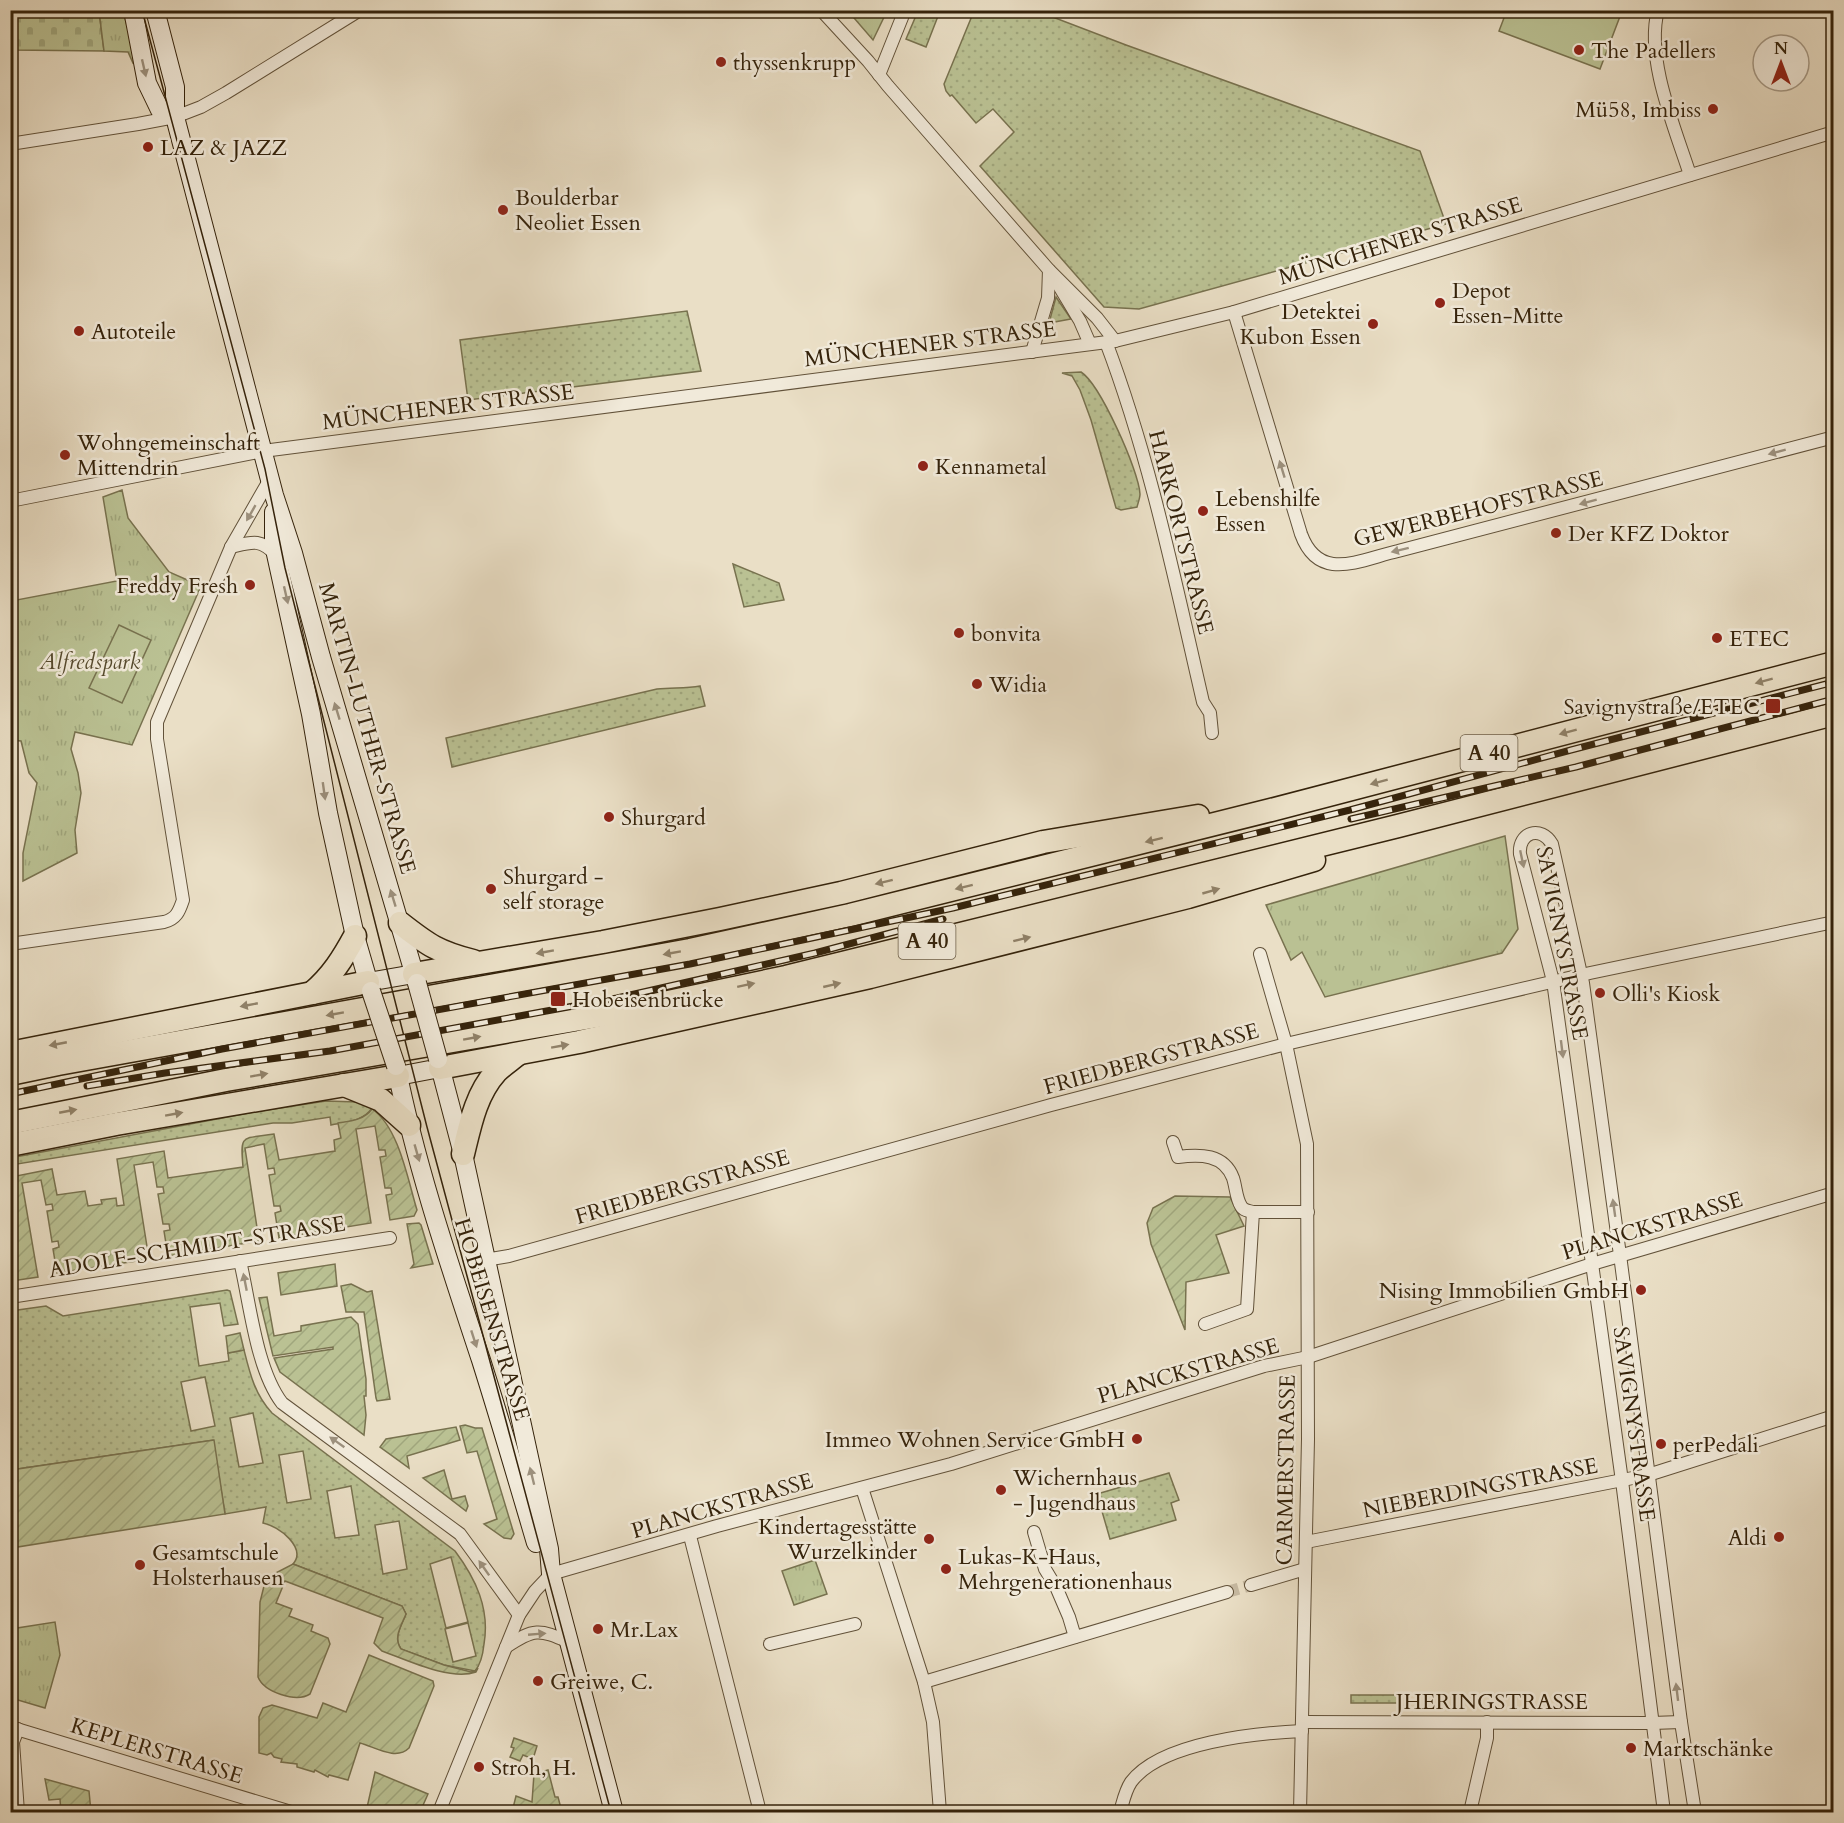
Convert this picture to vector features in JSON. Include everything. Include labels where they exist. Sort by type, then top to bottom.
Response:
[{"type":"highway","name":"A 40","points":[[10,1074],[690,950],[850,915],[1271,810],[1833,663]]},
{"type":"highway","name":"A 40","points":[[10,1123],[226,1080],[643,1008],[786,977],[1398,826],[1833,714]]},
{"type":"highway","points":[[416,978],[480,963],[731,917],[841,893],[1043,842],[1182,817],[1271,810]]},
{"type":"highway","points":[[439,1063],[520,1053],[579,1042],[870,977],[1188,897],[1301,865],[1398,826]]},
{"type":"highway","points":[[400,923],[445,954],[480,963]]},
{"type":"highway","points":[[312,993],[328,980],[338,967],[355,936]]},
{"type":"highway","points":[[10,1053],[312,993],[370,987]]},
{"type":"highway","points":[[463,1154],[477,1103],[484,1088],[497,1071],[520,1053]]},
{"type":"highway","points":[[10,1145],[116,1124],[342,1085],[397,1071]]},
{"type":"highway","points":[[342,1085],[381,1100],[409,1125]]},
{"type":"main road","points":[[132,10],[147,83],[160,110],[176,117]]},
{"type":"main road","name":"MARTIN-LUTHER-STRASSE","points":[[155,10],[175,87],[176,117],[272,487],[439,1063]]},
{"type":"main road","name":"MARTIN-LUTHER-STRASSE","points":[[272,487],[274,545],[313,724],[328,813],[355,936],[397,1071]]},
{"type":"main road","points":[[370,987],[416,978]]},
{"type":"main road","points":[[397,1071],[439,1063]]},
{"type":"main road","name":"HOBEISENSTRASSE","points":[[439,1063],[463,1154],[549,1549],[552,1574],[614,1812]]},
{"type":"main road","name":"HOBEISENSTRASSE","points":[[397,1071],[409,1125],[539,1552],[552,1574]]},
{"type":"street","points":[[10,144],[176,117],[226,93],[360,10]]},
{"type":"street","name":"HARKORTSTRASSE","points":[[821,10],[1049,270],[1097,318],[1110,341],[1159,510],[1212,733]]},
{"type":"street","points":[[879,75],[905,10]]},
{"type":"street","points":[[1658,10],[1655,28],[1656,59],[1690,175]]},
{"type":"street","name":"MÜNCHENER STRASSE","points":[[10,501],[263,451],[1110,341],[1234,312],[1833,132]]},
{"type":"street","points":[[1032,352],[1048,298],[1049,270]]},
{"type":"street","name":"HARKORTSTRASSE","points":[[1049,270],[1080,321],[1090,344]]},
{"type":"street","name":"GEWERBEHOFSTRASSE","points":[[1234,312],[1301,534],[1312,554],[1324,563],[1340,565],[1375,557],[1833,437]]},
{"type":"street","points":[[10,944],[164,922],[172,920],[180,910],[183,900],[157,739],[157,722],[231,547],[272,487]]},
{"type":"street","points":[[231,547],[254,542],[267,545],[277,555]]},
{"type":"street","name":"SAVIGNYSTRASSE","points":[[1664,1812],[1622,1481],[1553,981],[1520,847],[1527,835],[1534,832],[1548,837],[1552,844],[1581,975],[1695,1812]]},
{"type":"street","name":"FRIEDBERGSTRASSE","points":[[485,1260],[509,1256],[1028,1112],[1286,1044],[1553,981],[1833,921]]},
{"type":"street","name":"CARMERSTRASSE","points":[[1260,954],[1286,1044],[1307,1144],[1308,1357],[1300,1812]]},
{"type":"street","points":[[1173,1142],[1178,1157],[1208,1156],[1225,1165],[1233,1177],[1241,1206],[1245,1210],[1308,1212]]},
{"type":"street","name":"PLANCKSTRASSE","points":[[552,1574],[951,1464],[1264,1366],[1308,1357],[1620,1255],[1833,1192]]},
{"type":"street","points":[[1205,1324],[1247,1309],[1253,1212]]},
{"type":"street","name":"ADOLF-SCHMIDT-STRASSE","points":[[10,1297],[390,1238]]},
{"type":"street","points":[[240,1261],[266,1375],[282,1403],[460,1534],[519,1615]]},
{"type":"street","name":"NIEBERDINGSTRASSE","points":[[1306,1542],[1648,1475],[1833,1416]]},
{"type":"street","points":[[862,1488],[924,1682],[933,1722],[940,1812]]},
{"type":"street","points":[[1034,1532],[1045,1569],[1057,1589],[1075,1637]]},
{"type":"street","points":[[690,1536],[760,1812]]},
{"type":"street","points":[[1251,1585],[1305,1569]]},
{"type":"street","points":[[439,1812],[519,1615],[535,1591],[552,1574]]},
{"type":"street","points":[[924,1682],[1227,1592]]},
{"type":"street","points":[[770,1644],[855,1624]]},
{"type":"street","points":[[506,1647],[521,1637],[542,1632],[569,1642]]},
{"type":"street","points":[[1470,1812],[1487,1738],[1487,1722]]},
{"type":"street","name":"JHERINGSTRASSE","points":[[1302,1726],[1487,1722],[1681,1722]]},
{"type":"street","points":[[1120,1812],[1132,1781],[1147,1768],[1164,1758],[1230,1737],[1302,1726]]},
{"type":"street","points":[[14,1728],[18,1812]]},
{"type":"street","name":"KEPLERSTRASSE","points":[[14,1728],[291,1812]]},
{"type":"green space","name":"The Padellers","points":[[1507,10],[1622,11],[1600,69],[1499,31]]},
{"type":"green space","points":[[11,11],[99,11],[104,51],[11,50]]},
{"type":"green space","points":[[99,11],[123,11],[137,62],[133,63],[128,52],[104,51]]},
{"type":"green space","points":[[848,11],[887,11],[873,40]]},
{"type":"green space","points":[[918,11],[940,11],[926,47],[906,39]]},
{"type":"green space","points":[[974,11],[1037,11],[1420,151],[1446,224],[1139,309],[1104,307],[980,166],[1014,132],[993,109],[976,123],[946,91],[944,84]]},
{"type":"green space","points":[[1056,297],[1071,319],[1049,323]]},
{"type":"green space","points":[[687,311],[701,371],[468,400],[460,340]]},
{"type":"green space","points":[[1081,372],[1098,393],[1126,448],[1138,483],[1140,494],[1137,507],[1121,510],[1116,508],[1080,390],[1072,376],[1062,373]]},
{"type":"green space","name":"Alfredspark","points":[[122,490],[128,518],[169,572],[201,586],[132,745],[75,732],[71,749],[81,793],[75,830],[77,853],[23,881],[23,853],[37,783],[29,773],[21,741],[11,740],[11,601],[117,581],[103,497]]},
{"type":"green space","points":[[733,564],[779,583],[784,600],[744,607]]},
{"type":"green space","points":[[119,625],[151,640],[122,703],[89,688]]},
{"type":"green space","points":[[700,686],[705,706],[452,767],[446,738],[657,689]]},
{"type":"green space","points":[[1505,836],[1518,929],[1502,953],[1325,997],[1302,952],[1291,960],[1266,905]]},
{"type":"green space","points":[[326,1101],[358,1102],[372,1108],[359,1119],[331,1125],[330,1117],[292,1123],[273,1123],[11,1165],[10,1158],[254,1112]]},
{"type":"green space","points":[[372,1109],[381,1117],[396,1141],[417,1210],[414,1216],[390,1220],[386,1195],[392,1194],[391,1188],[385,1188],[380,1157],[386,1156],[385,1150],[379,1150],[375,1126],[356,1129],[371,1223],[279,1238],[275,1213],[281,1211],[280,1206],[274,1206],[269,1175],[275,1174],[274,1168],[268,1169],[264,1144],[245,1148],[259,1241],[168,1256],[164,1231],[170,1230],[169,1224],[163,1224],[158,1194],[164,1193],[163,1187],[157,1187],[153,1162],[134,1165],[149,1259],[57,1273],[53,1249],[59,1247],[58,1241],[52,1242],[47,1211],[53,1210],[52,1204],[46,1205],[41,1180],[22,1183],[38,1277],[12,1281],[11,1177],[52,1169],[57,1195],[85,1191],[88,1206],[102,1204],[101,1200],[116,1198],[117,1206],[124,1205],[117,1159],[164,1151],[168,1178],[243,1167],[243,1143],[255,1136],[274,1134],[279,1160],[335,1151],[334,1140],[341,1138],[338,1123],[361,1118]]},
{"type":"green space","points":[[1175,1196],[1230,1197],[1244,1226],[1216,1235],[1229,1273],[1186,1282],[1185,1330],[1151,1244],[1147,1223],[1153,1208]]},
{"type":"green space","points":[[419,1223],[433,1264],[411,1268],[414,1264],[407,1224]]},
{"type":"green space","points":[[335,1264],[337,1286],[281,1295],[278,1273]]},
{"type":"green space","points":[[351,1284],[367,1292],[372,1291],[390,1399],[377,1401],[376,1398],[364,1312],[346,1312],[341,1286]]},
{"type":"green space","points":[[230,1291],[238,1324],[224,1326],[220,1303],[190,1307],[199,1366],[229,1361],[228,1353],[244,1350],[257,1391],[272,1413],[455,1551],[480,1595],[485,1619],[484,1648],[475,1671],[444,1665],[401,1649],[398,1636],[406,1614],[402,1606],[293,1564],[296,1558],[294,1545],[276,1528],[263,1523],[266,1507],[225,1514],[213,1440],[11,1470],[11,1311],[46,1306],[63,1316]],"holes":[[[205,1377],[215,1426],[191,1431],[181,1382]],[[253,1413],[263,1463],[239,1467],[230,1418]],[[303,1451],[311,1499],[287,1503],[279,1455]],[[351,1486],[359,1535],[335,1538],[327,1491]],[[399,1521],[407,1569],[383,1574],[375,1525]],[[451,1557],[468,1622],[446,1628],[430,1564]],[[468,1623],[476,1656],[453,1662],[445,1629]]]},
{"type":"green space","points":[[267,1297],[274,1336],[301,1331],[301,1326],[351,1317],[358,1324],[366,1379],[364,1435],[280,1372],[274,1358],[333,1349],[333,1347],[273,1356],[259,1298]]},
{"type":"green space","points":[[240,1333],[244,1350],[228,1353],[226,1336]]},
{"type":"green space","points":[[460,1426],[482,1428],[514,1534],[511,1539],[504,1538],[484,1524],[497,1519],[477,1451],[467,1453]]},
{"type":"green space","points":[[456,1427],[460,1440],[407,1456],[409,1468],[380,1447],[386,1439]]},
{"type":"green space","points":[[214,1440],[225,1514],[11,1548],[11,1470]]},
{"type":"green space","points":[[444,1470],[452,1499],[465,1496],[468,1506],[466,1511],[423,1478]]},
{"type":"green space","points":[[1169,1473],[1179,1500],[1171,1503],[1176,1520],[1110,1539],[1097,1494]]},
{"type":"green space","points":[[815,1560],[827,1594],[794,1605],[782,1571]]},
{"type":"green space","points":[[293,1564],[402,1606],[406,1614],[398,1636],[401,1649],[471,1672],[478,1668],[476,1672],[454,1674],[441,1672],[382,1651],[374,1643],[383,1618],[285,1581],[276,1603],[292,1609],[289,1616],[313,1625],[311,1631],[328,1638],[330,1644],[310,1694],[289,1697],[273,1691],[258,1677],[260,1602],[266,1578]]},
{"type":"green space","points":[[55,1622],[60,1655],[45,1708],[11,1698],[11,1629]]},
{"type":"green space","points":[[369,1655],[433,1681],[434,1686],[409,1748],[404,1752],[392,1753],[360,1743],[348,1780],[329,1775],[328,1777],[315,1770],[314,1772],[297,1767],[297,1764],[281,1762],[282,1759],[274,1757],[271,1753],[267,1755],[259,1753],[259,1717],[263,1708],[272,1705],[317,1718],[323,1703],[346,1712]]},
{"type":"green space","points":[[1351,1695],[1399,1695],[1399,1703],[1351,1703]]},
{"type":"green space","points":[[514,1738],[537,1746],[533,1759],[523,1755],[520,1761],[510,1757],[514,1748],[511,1747]]},
{"type":"green space","points":[[548,1770],[555,1797],[558,1797],[562,1812],[546,1812],[540,1808],[538,1812],[512,1812],[516,1796],[532,1802],[534,1774]]},
{"type":"green space","points":[[375,1772],[428,1794],[420,1812],[366,1812]]},
{"type":"green space","points":[[45,1779],[89,1791],[91,1812],[61,1812],[60,1799],[49,1800]]},
{"type":"tunnel","points":[[1227,1592],[1251,1585]]},
{"type":"tram line","points":[[142,10],[265,469],[285,568],[427,1127],[611,1812]]},
{"type":"railway","points":[[10,1094],[222,1049],[690,964],[953,908],[1350,810],[1834,682]]},
{"type":"railway","points":[[1351,819],[1576,767],[1834,699]]},
{"type":"railway","points":[[87,1086],[330,1051],[617,998],[815,953],[943,919]]},
{"type":"place","name":"The Padellers","points":[[1579,50]]},
{"type":"place","name":"thyssenkrupp","points":[[721,62]]},
{"type":"place","name":"Mü58, Imbiss","points":[[1713,109]]},
{"type":"place","name":"LAZ & JAZZ","points":[[148,147]]},
{"type":"place","name":"Boulderbar Neoliet Essen","points":[[503,210]]},
{"type":"place","name":"Depot Essen-Mitte","points":[[1440,303]]},
{"type":"place","name":"Detektei Kubon Essen","points":[[1373,324]]},
{"type":"place","name":"Autoteile","points":[[79,331]]},
{"type":"place","name":"Wohngemeinschaft Mittendrin","points":[[65,455]]},
{"type":"place","name":"Kennametal","points":[[923,466]]},
{"type":"place","name":"Lebenshilfe Essen","points":[[1203,511]]},
{"type":"place","name":"Der KFZ Doktor","points":[[1556,533]]},
{"type":"place","name":"Freddy Fresh","points":[[250,585]]},
{"type":"place","name":"bonvita","points":[[959,633]]},
{"type":"place","name":"ETEC","points":[[1717,638]]},
{"type":"place","name":"Widia","points":[[977,684]]},
{"type":"place","name":"Savignystraße/ETEC","points":[[1773,706]]},
{"type":"place","name":"Shurgard","points":[[609,817]]},
{"type":"place","name":"Shurgard - self storage","points":[[491,889]]},
{"type":"place","name":"Olli's Kiosk","points":[[1600,993]]},
{"type":"place","name":"Hobeisenbrücke","points":[[558,999]]},
{"type":"place","name":"Nising Immobilien GmbH","points":[[1641,1290]]},
{"type":"place","name":"Immeo Wohnen Service GmbH","points":[[1137,1439]]},
{"type":"place","name":"perPedali","points":[[1661,1444]]},
{"type":"place","name":"Wichernhaus - Jugendhaus","points":[[1001,1490]]},
{"type":"place","name":"Aldi","points":[[1779,1537]]},
{"type":"place","name":"Kindertagesstätte Wurzelkinder","points":[[929,1539]]},
{"type":"place","name":"Gesamtschule Holsterhausen","points":[[140,1565]]},
{"type":"place","name":"Lukas-K-Haus, Mehrgenerationenhaus","points":[[946,1569]]},
{"type":"place","name":"Mr.Lax","points":[[598,1629]]},
{"type":"place","name":"Greiwe, C.","points":[[538,1681]]},
{"type":"place","name":"Marktschänke","points":[[1631,1748]]},
{"type":"place","name":"Stroh, H.","points":[[479,1767]]}]
